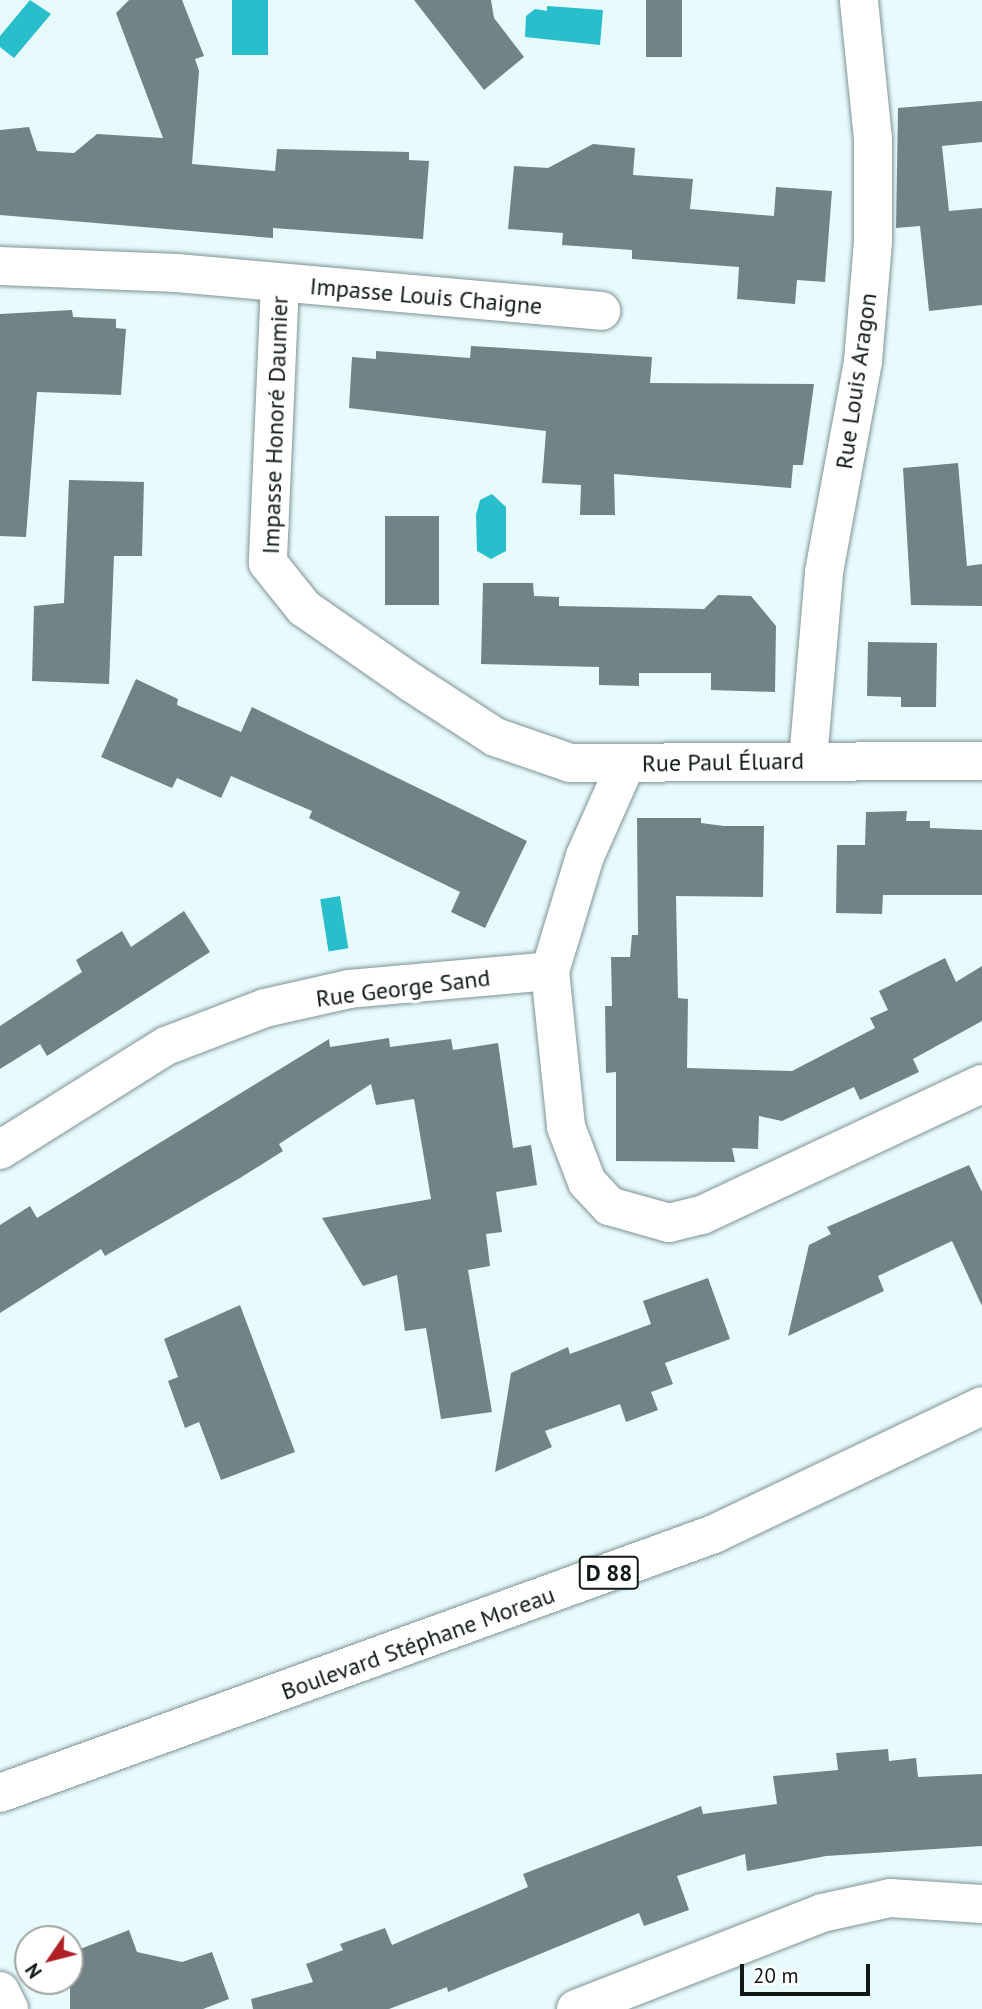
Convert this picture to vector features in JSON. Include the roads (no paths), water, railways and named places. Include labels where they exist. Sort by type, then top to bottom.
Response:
[{"type":"street","name":"Rue Louis Aragon","points":[[808,760],[824,572],[863,361],[873,241],[873,139],[859,0]]},
{"type":"street","name":"Impasse Louis Chaigne","points":[[0,266],[177,272],[601,311]]},
{"type":"street","name":"Impasse Honoré Daumier","points":[[280,283],[268,563],[304,608],[495,737],[570,763],[626,764]]},
{"type":"street","name":"Rue Paul Éluard","points":[[982,761],[808,760],[626,764],[585,856],[550,971],[553,1034],[574,1157],[609,1206],[637,1218],[669,1223],[702,1215],[982,1084]]},
{"type":"street","name":"Rue George Sand","points":[[0,1150],[166,1046],[265,1008],[349,989],[550,971]]},
{"type":"street","name":"Boulevard Stéphane Moreau","points":[[0,1793],[714,1534],[982,1406]]},
{"type":"street","points":[[576,2009],[822,1913],[890,1898],[982,1904]]},
{"type":"street","points":[[0,1991],[9,2009]]},
{"type":"water","points":[[30,0],[51,14],[14,58],[0,47],[0,36]]},
{"type":"water","points":[[232,0],[268,0],[268,55],[232,55]]},
{"type":"water","points":[[547,6],[603,10],[600,45],[525,37],[526,16],[535,9],[547,11]]},
{"type":"water","points":[[492,494],[506,507],[506,551],[491,559],[477,551],[476,515],[480,500]]},
{"type":"water","points":[[340,896],[348,948],[329,951],[320,899]]}]
